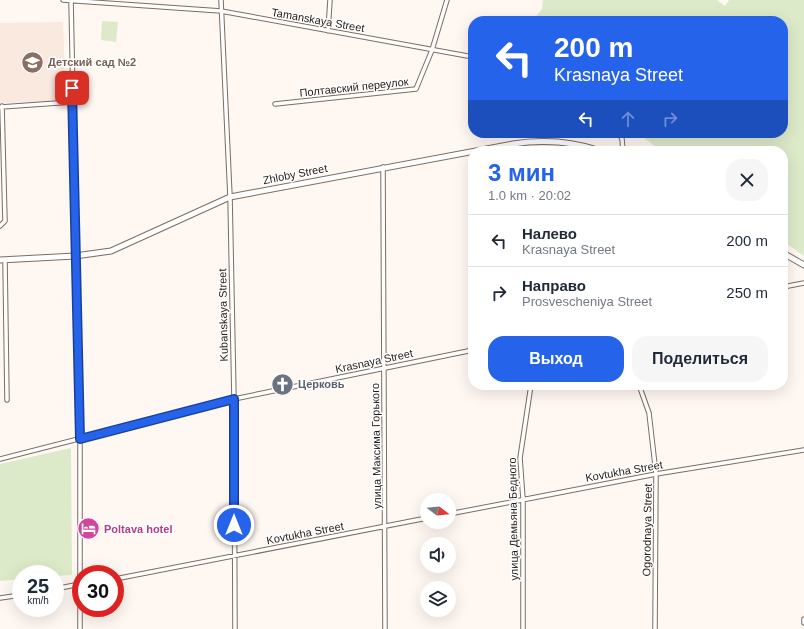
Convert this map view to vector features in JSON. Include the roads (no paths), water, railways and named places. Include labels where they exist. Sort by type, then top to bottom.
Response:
[{"type":"street","name":"Tamanskaya Street","points":[[64,0],[221,11],[468,56]]},
{"type":"street","points":[[71,0],[75,256],[80,439],[80,565]]},
{"type":"street","name":"Kubanskaya Street","points":[[221,0],[230,197],[234,399],[235,629]]},
{"type":"street","points":[[328,31],[330,0]]},
{"type":"street","points":[[432,50],[447,0]]},
{"type":"street","name":"Полтавский переулок","points":[[275,104],[416,90],[432,50]]},
{"type":"street","points":[[0,226],[6,221],[1,106],[72,102]]},
{"type":"street","name":"Zhloby Street","points":[[502,146],[536,140],[559,141],[587,146]]},
{"type":"street","name":"Zhloby Street","points":[[2,260],[75,256],[111,251],[230,197],[468,152]]},
{"type":"street","name":"улица Максима Горького","points":[[384,167],[385,629]]},
{"type":"street","points":[[788,255],[804,265]]},
{"type":"street","points":[[2,260],[6,400]]},
{"type":"street","points":[[788,286],[804,283]]},
{"type":"street","name":"Krasnaya Street","points":[[0,459],[234,399],[468,351]]},
{"type":"street","name":"улица Демьяна Бедного","points":[[523,629],[522,499],[520,458],[530,390]]},
{"type":"street","name":"Ogorodnaya Street","points":[[641,390],[649,413],[656,474],[655,629]]},
{"type":"street","name":"Kovtukha Street","points":[[456,513],[656,474],[804,450]]},
{"type":"street","name":"Kovtukha Street","points":[[124,577],[420,519]]},
{"type":"street","points":[[0,598],[12,596]]},
{"type":"street","points":[[80,617],[80,629]]},
{"type":"place","name":"Детский сад №2","points":[[32,62]]},
{"type":"place","name":"Церковь","points":[[282,384]]},
{"type":"place","name":"Poltava hotel","points":[[89,529]]}]
